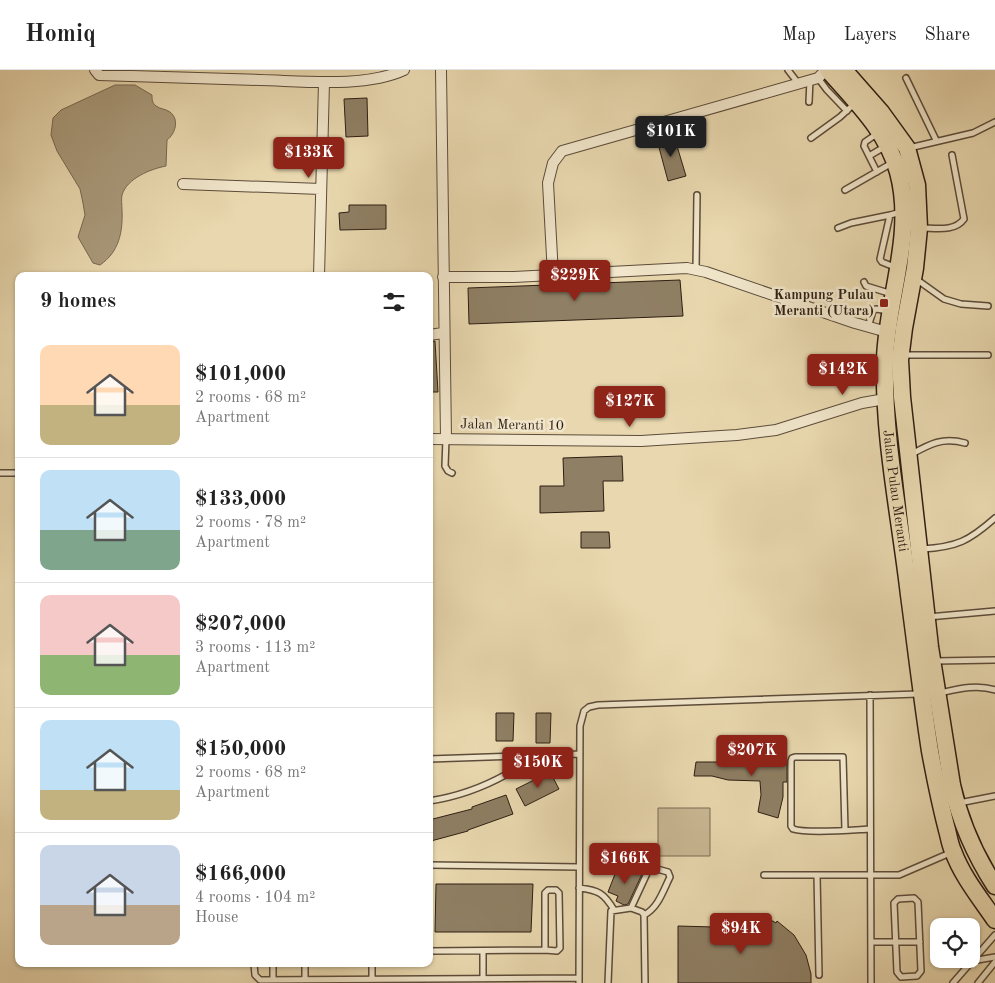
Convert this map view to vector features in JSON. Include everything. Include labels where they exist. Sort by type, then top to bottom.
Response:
[{"type":"main road","name":"Jalan Pulau Meranti","points":[[844,70],[881,112],[907,148],[917,185],[919,228],[901,355],[904,421],[932,662],[929,694],[956,804],[972,847],[995,886]]},
{"type":"main road","name":"Jalan Pulau Meranti","points":[[820,75],[884,138],[895,161],[902,187],[897,213],[897,268],[887,332],[885,398],[887,422],[929,694],[937,795],[953,852],[995,920]]},
{"type":"main road","points":[[887,422],[904,421]]},
{"type":"street","points":[[95,70],[99,75],[324,82],[368,80],[393,75],[404,70]]},
{"type":"street","points":[[441,70],[443,333],[446,438]]},
{"type":"street","points":[[552,275],[548,183],[552,163],[562,151],[799,84],[820,75]]},
{"type":"street","points":[[319,272],[324,82]]},
{"type":"street","points":[[183,184],[321,189]]},
{"type":"street","points":[[443,277],[514,277],[696,269],[887,332]]},
{"type":"street","points":[[433,334],[443,333]]},
{"type":"street","name":"Jalan Meranti 10","points":[[433,439],[641,441],[704,437],[776,430],[885,398]]},
{"type":"lane","points":[[788,70],[799,84]]},
{"type":"lane","points":[[809,102],[820,75]]},
{"type":"lane","points":[[906,78],[936,140]]},
{"type":"lane","points":[[811,138],[851,106]]},
{"type":"lane","points":[[907,148],[973,133],[995,123]]},
{"type":"lane","points":[[869,156],[884,138]]},
{"type":"lane","points":[[877,172],[864,146],[865,142],[884,138]]},
{"type":"lane","points":[[919,228],[950,228],[957,226],[962,221],[964,216],[952,155]]},
{"type":"lane","points":[[845,190],[895,161]]},
{"type":"lane","points":[[696,269],[697,195]]},
{"type":"lane","points":[[838,228],[897,213]]},
{"type":"lane","points":[[913,277],[944,299],[961,304],[988,306]]},
{"type":"lane","points":[[864,282],[866,286],[892,294]]},
{"type":"lane","points":[[868,327],[873,310],[890,311]]},
{"type":"lane","points":[[901,355],[988,355]]},
{"type":"lane","points":[[446,438],[446,466],[448,471],[452,473]]},
{"type":"lane","points":[[908,456],[933,442],[954,440],[965,443]]},
{"type":"lane","points":[[0,473],[15,473]]},
{"type":"lane","points":[[919,549],[949,546],[963,542],[974,536],[995,518]]},
{"type":"lane","points":[[927,617],[995,611]]},
{"type":"lane","points":[[932,662],[966,659],[995,660]]},
{"type":"lane","points":[[254,967],[255,975],[260,980],[483,978],[579,980],[580,726],[584,710],[589,706],[929,694],[963,688],[984,687],[995,690]]},
{"type":"lane","points":[[870,695],[871,983]]},
{"type":"lane","points":[[433,759],[580,754]]},
{"type":"lane","points":[[433,800],[476,789],[502,777],[521,767],[523,756]]},
{"type":"lane","points":[[845,830],[843,758],[792,758],[791,817],[793,829],[845,830],[870,829]]},
{"type":"lane","points":[[956,804],[976,798],[995,796]]},
{"type":"lane","points":[[764,876],[903,874],[953,852]]},
{"type":"lane","points":[[433,865],[579,867]]},
{"type":"lane","points":[[632,908],[650,867],[668,872],[670,877],[654,909],[644,915]]},
{"type":"lane","points":[[817,875],[819,975]]},
{"type":"lane","points":[[579,888],[600,892],[614,910]]},
{"type":"lane","points":[[433,951],[557,951],[560,948],[559,893],[556,890],[548,890],[545,893],[545,950]]},
{"type":"lane","points":[[914,898],[918,902],[921,974],[917,976],[901,976],[897,972],[895,942],[894,901],[914,898]]},
{"type":"lane","points":[[608,983],[610,914],[614,910],[632,908],[642,912],[644,915],[644,983]]},
{"type":"lane","points":[[980,952],[995,935]]},
{"type":"lane","points":[[871,942],[920,942]]},
{"type":"lane","points":[[483,951],[483,978]]},
{"type":"lane","points":[[980,960],[995,957]]},
{"type":"lane","points":[[978,983],[995,962]]},
{"type":"lane","points":[[272,967],[272,980]]},
{"type":"lane","points":[[305,967],[305,979]]},
{"type":"lane","points":[[372,967],[372,979]]},
{"type":"lane","points":[[953,983],[966,968]]},
{"type":"shaded area","points":[[115,85],[135,85],[152,95],[152,101],[155,105],[173,115],[176,123],[172,134],[167,140],[166,166],[140,175],[125,189],[122,197],[122,226],[119,241],[112,254],[100,265],[93,263],[78,237],[85,215],[80,189],[57,151],[51,135],[53,118],[61,110]]},
{"type":"shaded area","points":[[658,808],[710,808],[710,856],[658,856]]},
{"type":"building","points":[[367,98],[368,136],[346,137],[344,99]]},
{"type":"building","points":[[674,136],[686,176],[668,181],[657,140]]},
{"type":"building","points":[[349,205],[386,205],[386,229],[340,230],[339,213],[349,212]]},
{"type":"building","points":[[680,280],[683,316],[469,324],[468,288]]},
{"type":"building","points":[[433,341],[435,341],[438,392],[433,392]]},
{"type":"building","points":[[622,456],[623,481],[603,481],[604,511],[540,513],[540,486],[564,486],[563,458]]},
{"type":"building","points":[[581,532],[609,532],[610,548],[581,548]]},
{"type":"building","points":[[496,713],[514,713],[513,741],[496,741]]},
{"type":"building","points":[[536,713],[551,713],[550,743],[536,743]]},
{"type":"building","points":[[721,757],[782,757],[782,762],[787,761],[787,782],[783,782],[783,797],[778,818],[758,812],[761,795],[760,781],[694,776],[696,762],[722,762]]},
{"type":"building","points":[[550,772],[559,789],[525,806],[516,789]]},
{"type":"building","points":[[506,795],[513,814],[468,831],[433,840],[433,819],[472,809],[472,807]]},
{"type":"building","points":[[631,867],[643,872],[628,904],[624,905],[616,901],[618,896],[608,892],[617,869],[629,873]]},
{"type":"building","points":[[436,884],[533,884],[531,932],[435,932]]},
{"type":"building","points":[[755,914],[776,923],[777,921],[794,935],[806,955],[811,974],[811,983],[678,983],[678,926],[751,928]]},
{"type":"place","name":"Kampung Pulau Meranti (Utara)","points":[[884,303]]}]
